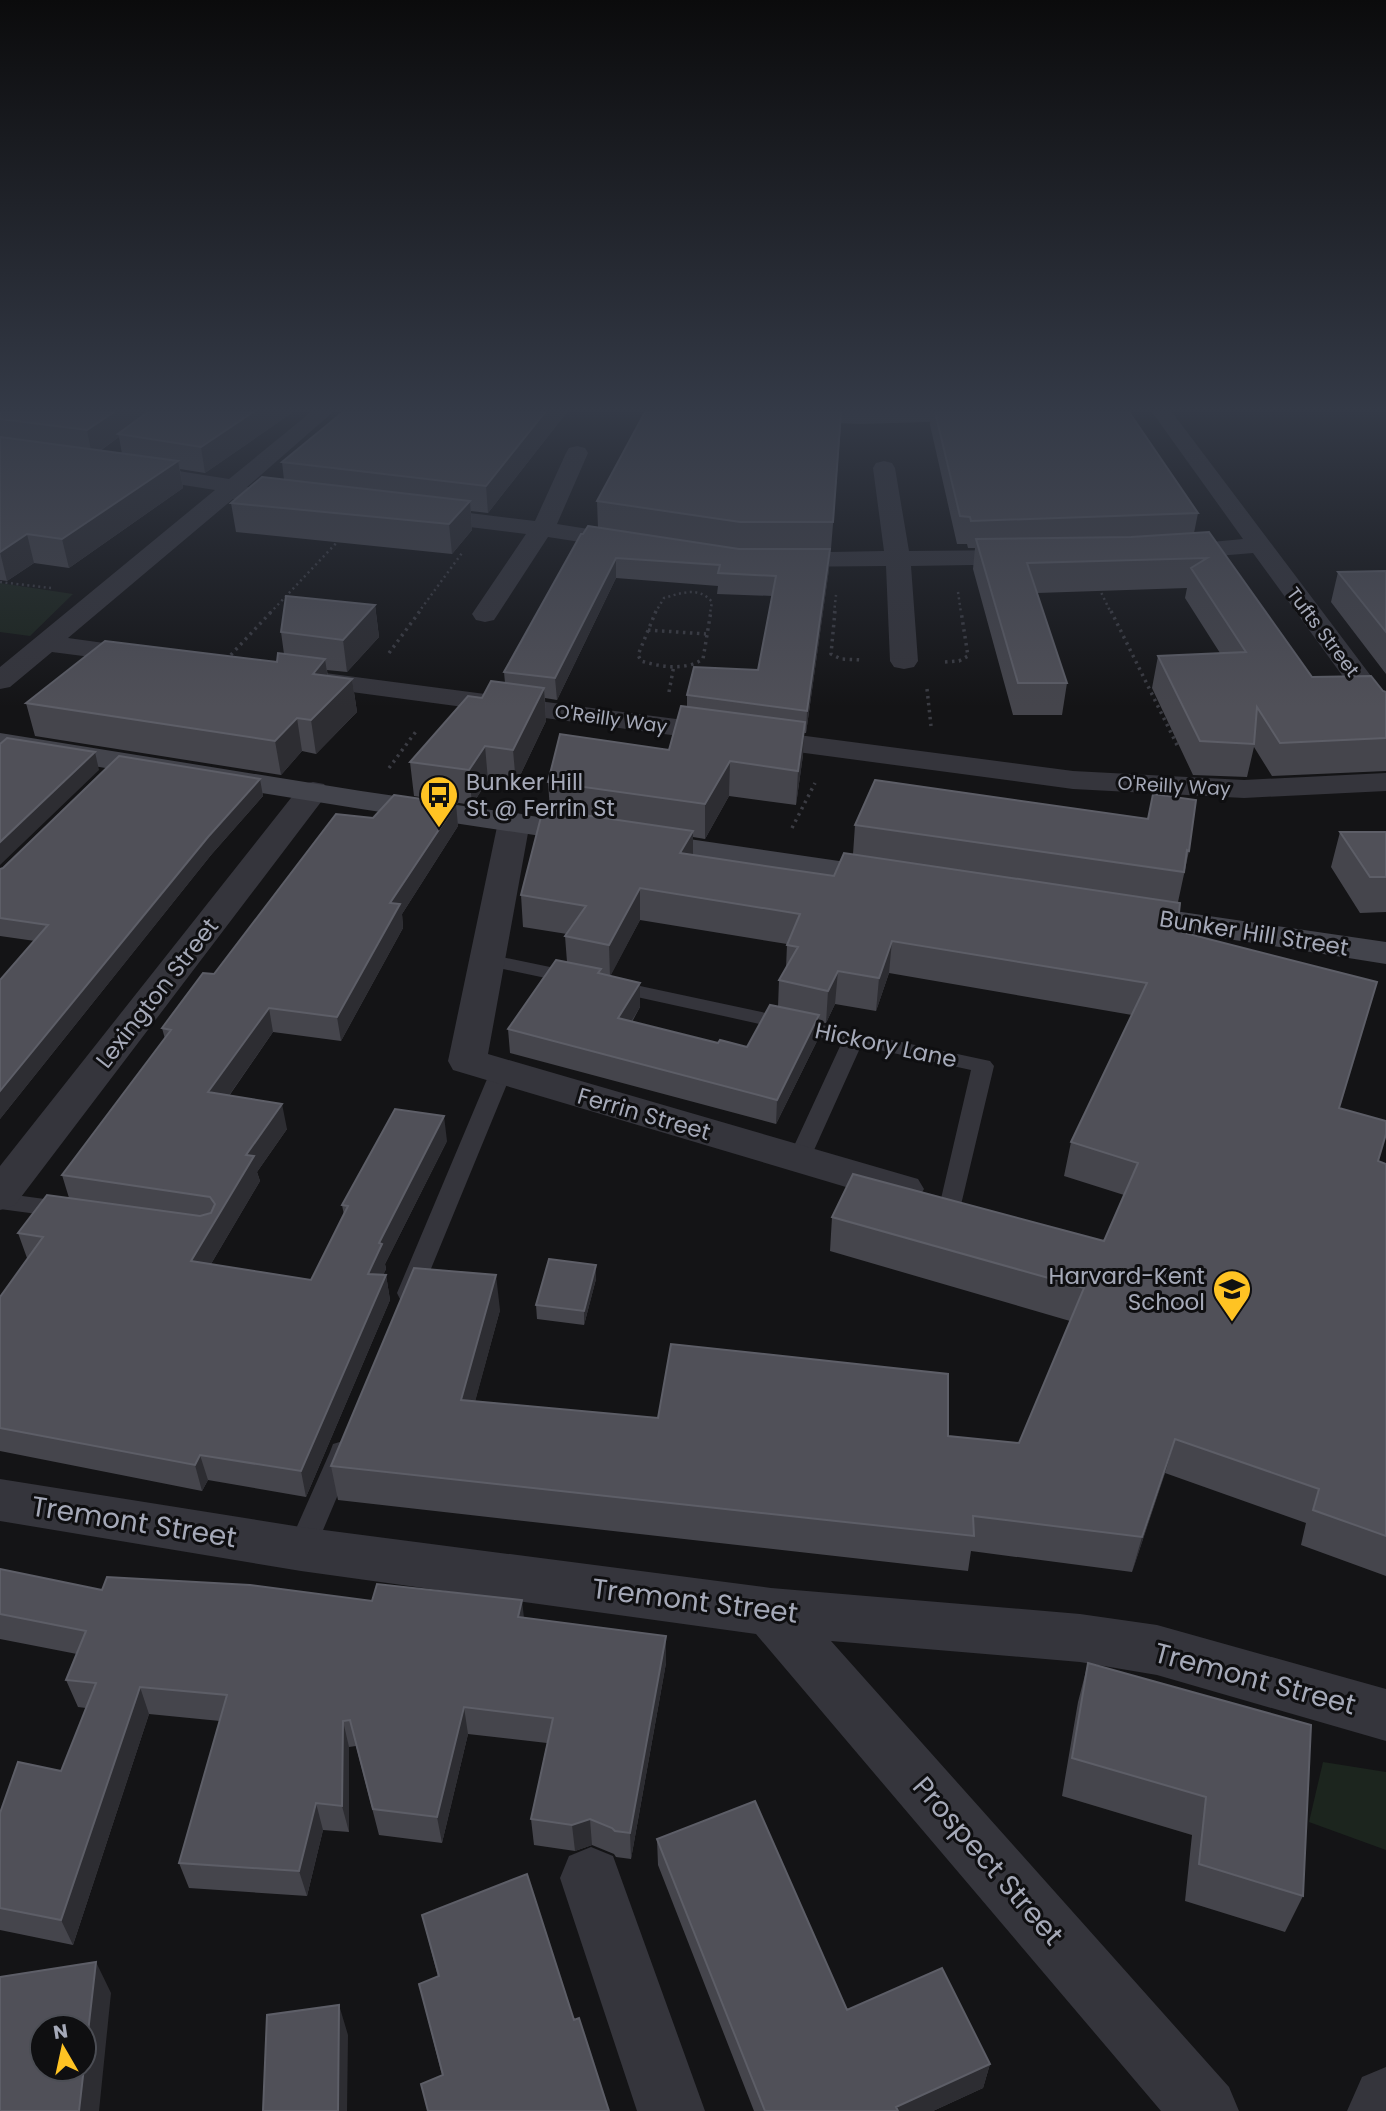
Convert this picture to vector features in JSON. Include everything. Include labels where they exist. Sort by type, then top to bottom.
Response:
[{"type":"main road","points":[[0,742],[114,768],[313,791],[913,882]]},
{"type":"main road","name":"Bunker Hill Street","points":[[1093,909],[1386,953]]},
{"type":"street","points":[[0,681],[204,511]]},
{"type":"street","points":[[384,511],[542,528],[659,548]]},
{"type":"street","points":[[485,614],[542,528],[550,511]]},
{"type":"street","points":[[891,511],[898,559],[904,661]]},
{"type":"street","name":"Tufts Street","points":[[1234,511],[1386,716]]},
{"type":"street","points":[[1146,554],[1259,545]]},
{"type":"street","points":[[753,559],[1083,555]]},
{"type":"street","points":[[47,643],[220,667]]},
{"type":"street","name":"O'Reilly Way","points":[[273,674],[1073,780],[1244,789],[1386,782]]},
{"type":"street","name":"Lexington Street","points":[[0,1195],[313,791]]},
{"type":"street","name":"Ferrin Street","points":[[514,822],[467,1061],[990,1216]]},
{"type":"street","name":"Tremont Street","points":[[0,1500],[301,1549],[771,1612],[1080,1638],[1157,1650],[1386,1715]]},
{"type":"street","name":"Prospect Street","points":[[771,1612],[1205,2111]]},
{"type":"street","points":[[592,1878],[671,2111]]},
{"type":"street","points":[[1381,2111],[1386,2101]]},
{"type":"lane","name":"Hickory Lane","points":[[487,960],[983,1066],[952,1203]]},
{"type":"lane","points":[[799,1159],[854,1038]]},
{"type":"lane","points":[[397,1321],[501,1072]]},
{"type":"lane","points":[[0,1201],[93,1214]]},
{"type":"lane","points":[[301,1549],[349,1436]]},
{"type":"path","points":[[220,667],[369,511]]},
{"type":"path","points":[[383,661],[463,551]]},
{"type":"path","points":[[1083,555],[1178,747]]},
{"type":"path","points":[[689,590],[708,597],[712,602],[707,634],[701,662],[694,665],[645,663],[638,658],[664,598],[689,590]]},
{"type":"path","points":[[648,630],[707,634]]},
{"type":"path","points":[[927,689],[931,730]]},
{"type":"path","points":[[788,835],[818,776]]},
{"type":"shaded area","points":[[0,583],[73,594],[30,636],[0,632]]},
{"type":"shaded area","points":[[1323,1762],[1386,1772],[1386,1850],[1309,1822]]},
{"type":"building","points":[[0,511],[104,511],[62,539],[27,534],[0,552]]},
{"type":"building","points":[[309,511],[461,511],[449,524]]},
{"type":"building","points":[[662,511],[834,511],[833,522],[740,522]]},
{"type":"building","points":[[959,511],[1196,511],[1198,513],[971,521],[970,517],[960,516]]},
{"type":"building","points":[[588,526],[739,549],[830,549],[807,711],[687,695],[694,667],[758,670],[776,576],[718,573],[720,565],[616,558],[555,678],[504,672]]},
{"type":"building","points":[[1209,532],[1312,677],[1371,676],[1386,692],[1386,738],[1280,743],[1257,707],[1254,744],[1200,741],[1158,656],[1246,652],[1191,568],[1207,558],[1027,563],[1067,683],[1018,683],[976,539],[1131,537]]},
{"type":"building","points":[[1386,571],[1386,632],[1338,572]]},
{"type":"building","points":[[286,596],[375,605],[343,640],[281,632]]},
{"type":"building","points":[[105,641],[277,662],[278,653],[325,659],[313,674],[352,679],[311,720],[297,718],[275,741],[26,703]]},
{"type":"building","points":[[491,681],[544,688],[513,750],[485,746],[469,770],[410,762],[468,696],[482,698]]},
{"type":"building","points":[[681,706],[805,722],[798,771],[730,761],[705,804],[548,782],[560,734],[669,750]]},
{"type":"building","points":[[7,738],[95,752],[0,842],[0,744]]},
{"type":"building","points":[[119,756],[260,779],[208,837],[0,1091],[0,980],[48,925],[0,918],[0,869]]},
{"type":"building","points":[[875,780],[1148,819],[1153,794],[1196,800],[1184,872],[855,825]]},
{"type":"building","points":[[394,795],[456,804],[390,903],[400,904],[337,1017],[269,1008],[208,1092],[282,1104],[246,1155],[254,1156],[191,1261],[311,1280],[348,1206],[342,1205],[395,1109],[444,1116],[379,1243],[382,1244],[368,1274],[386,1275],[301,1471],[200,1455],[195,1465],[0,1428],[0,1297],[43,1237],[18,1233],[47,1195],[200,1216],[211,1213],[215,1204],[210,1197],[62,1175],[171,1030],[162,1028],[203,973],[214,974],[336,814],[373,818]]},
{"type":"building","points":[[543,809],[693,831],[680,853],[772,867],[834,876],[844,853],[1180,903],[1177,931],[1377,982],[1339,1108],[1386,1121],[1386,1134],[1378,1161],[1386,1164],[1386,1536],[1313,1510],[1319,1489],[1175,1439],[1142,1537],[973,1516],[974,1536],[331,1466],[414,1268],[496,1275],[461,1400],[658,1418],[671,1344],[948,1374],[948,1436],[1019,1443],[1084,1288],[832,1217],[853,1174],[1104,1241],[1138,1163],[1071,1142],[1147,983],[892,941],[879,978],[838,971],[828,991],[779,980],[798,947],[787,945],[800,914],[640,888],[609,945],[565,936],[586,906],[521,895]]},
{"type":"building","points":[[1340,832],[1386,832],[1386,877],[1370,877]]},
{"type":"building","points":[[556,960],[601,969],[598,973],[640,983],[618,1018],[718,1043],[720,1040],[747,1047],[770,1005],[819,1015],[777,1100],[508,1029]]},
{"type":"building","points":[[549,1259],[596,1265],[584,1311],[536,1305]]},
{"type":"building","points":[[0,1569],[102,1590],[107,1577],[250,1585],[372,1601],[377,1584],[522,1600],[518,1617],[666,1636],[630,1833],[615,1831],[590,1819],[572,1825],[531,1819],[553,1718],[464,1707],[437,1817],[373,1809],[350,1720],[343,1721],[342,1806],[316,1803],[299,1871],[179,1863],[227,1695],[140,1687],[61,1920],[0,1908],[0,1813],[18,1762],[61,1771],[96,1683],[66,1680],[86,1631],[0,1614]]},
{"type":"building","points":[[1088,1663],[1311,1725],[1303,1896],[1199,1864],[1206,1797],[1072,1758]]},
{"type":"building","points":[[755,1801],[847,2010],[942,1968],[990,2064],[896,2107],[898,2111],[765,2111],[657,1839]]},
{"type":"building","points":[[527,1874],[574,2020],[579,2018],[609,2111],[428,2111],[421,2084],[443,2075],[419,1984],[439,1976],[422,1915]]},
{"type":"building","points":[[96,1962],[90,2013],[28,2013],[28,2083],[82,2083],[79,2111],[0,2111],[0,1977]]},
{"type":"building","points":[[339,2005],[338,2111],[263,2111],[267,2015]]},
{"type":"place","name":"Bunker Hill St @ Ferrin St","points":[[439,829]]},
{"type":"place","name":"Harvard-Kent School","points":[[1232,1323]]}]
